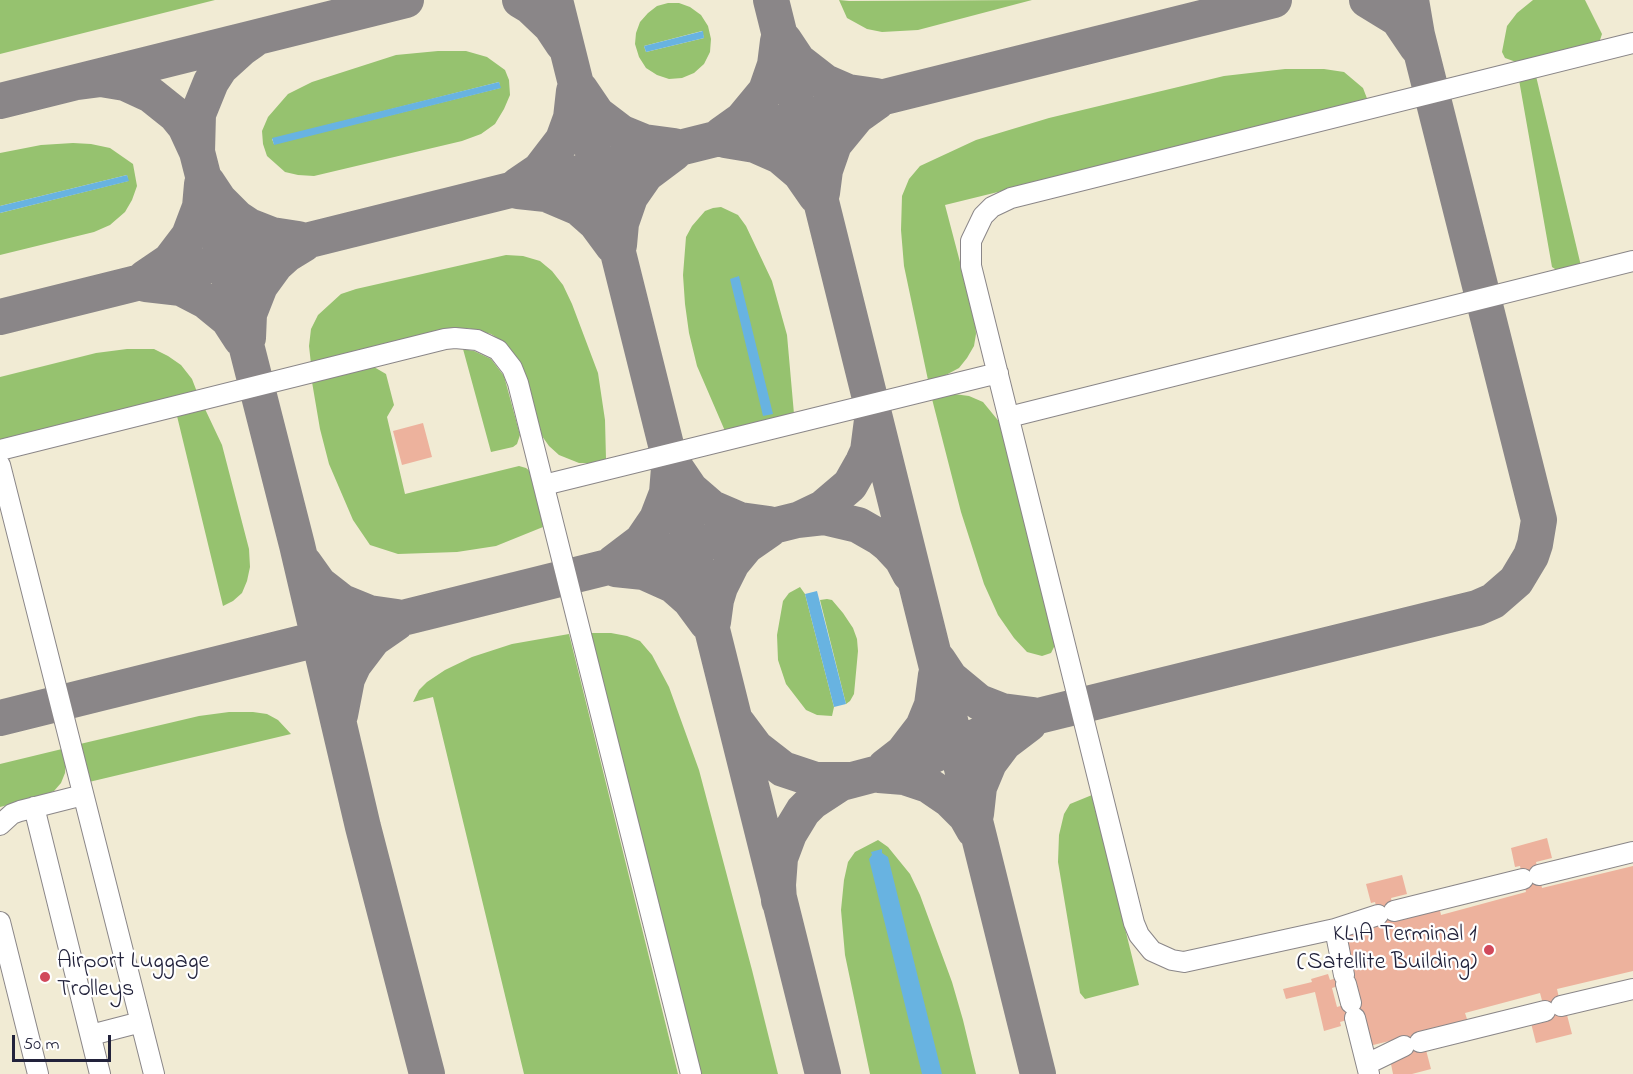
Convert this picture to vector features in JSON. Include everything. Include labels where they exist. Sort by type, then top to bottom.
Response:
[{"type":"lane","points":[[1633,44],[1016,196],[1001,202],[983,216],[971,241],[970,253],[971,266],[1134,923],[1144,944],[1161,956],[1184,962],[1335,929],[1386,913],[1633,852]]},
{"type":"lane","points":[[1009,417],[1633,261]]},
{"type":"lane","points":[[0,450],[445,339],[467,338],[489,344],[498,350],[512,368],[518,383],[690,1074]]},
{"type":"lane","points":[[544,485],[998,373]]},
{"type":"lane","points":[[0,465],[154,1074]]},
{"type":"lane","points":[[0,825],[12,814],[84,795]]},
{"type":"lane","points":[[34,807],[100,1074]]},
{"type":"lane","points":[[0,922],[38,1074]]},
{"type":"lane","points":[[1335,929],[1368,1069],[1412,1044],[1633,989]]},
{"type":"lane","points":[[91,1035],[141,1022]]},
{"type":"green space","points":[[0,0],[215,0],[0,54]]},
{"type":"green space","points":[[839,0],[1032,0],[918,30],[882,32],[867,29],[847,18]]},
{"type":"green space","points":[[1533,0],[1585,0],[1602,34],[1599,43],[1516,62],[1505,58],[1502,52],[1507,26],[1517,13]]},
{"type":"green space","points":[[679,3],[690,7],[701,15],[708,26],[711,39],[710,52],[704,64],[694,73],[682,78],[669,79],[646,68],[639,57],[635,44],[636,33],[640,22],[657,6]],"holes":[[[702,31],[704,38],[646,52],[644,46]]]},
{"type":"green space","points":[[466,51],[487,57],[505,70],[509,80],[510,95],[495,124],[481,134],[462,141],[314,176],[285,172],[267,156],[262,131],[268,117],[288,94],[312,82],[396,55]],"holes":[[[499,82],[500,88],[274,144],[272,139]]]},
{"type":"green space","points":[[1285,69],[1324,69],[1344,72],[1363,88],[1368,101],[945,205],[975,319],[976,334],[974,346],[959,368],[944,376],[928,380],[904,266],[901,230],[902,196],[909,179],[920,166],[976,140],[1049,118],[1224,76]]},
{"type":"green space","points":[[1536,76],[1581,266],[1558,271],[1552,267],[1519,80]]},
{"type":"green space","points":[[73,143],[110,148],[133,164],[137,186],[125,212],[110,225],[94,232],[0,255],[0,213],[128,181],[127,175],[0,206],[0,153],[41,145]]},
{"type":"green space","points":[[721,207],[738,215],[746,226],[772,281],[787,335],[794,414],[725,431],[697,366],[689,333],[683,275],[686,237],[692,226],[705,211]]},
{"type":"green space","points":[[506,255],[523,256],[540,261],[563,285],[598,373],[605,420],[606,459],[592,463],[579,463],[559,455],[549,446],[542,436],[520,362],[502,341],[491,334],[467,328],[451,329],[311,364],[309,346],[311,329],[318,315],[341,294]]},
{"type":"green space","points":[[127,349],[154,349],[168,356],[181,365],[192,379],[197,392],[0,441],[0,377],[96,353]]},
{"type":"green space","points":[[463,349],[474,351],[491,359],[504,376],[520,435],[517,444],[513,447],[491,452]]},
{"type":"green space","points":[[374,367],[386,374],[394,405],[387,417],[405,494],[519,466],[531,472],[543,527],[496,546],[457,552],[398,554],[370,545],[353,520],[329,464],[312,382]]},
{"type":"green space","points":[[954,394],[969,396],[983,402],[1001,424],[1056,643],[1051,653],[1042,656],[1027,652],[998,615],[984,584],[961,512],[932,399]]},
{"type":"green space","points":[[205,409],[222,445],[249,549],[250,567],[242,593],[223,606],[177,416]]},
{"type":"green space","points":[[800,587],[805,594],[834,707],[832,716],[817,715],[806,710],[786,684],[778,660],[777,635],[783,601],[789,593]]},
{"type":"green space","points":[[820,600],[832,600],[843,613],[857,639],[854,694],[846,704]]},
{"type":"green space","points":[[589,633],[611,633],[640,641],[652,655],[669,687],[699,770],[778,1074],[699,1074]]},
{"type":"green space","points":[[569,634],[678,1074],[524,1074],[433,697],[413,702],[419,690],[427,682],[472,657],[512,644]]},
{"type":"green space","points":[[229,712],[267,714],[278,720],[291,734],[89,782],[80,744],[199,716]]},
{"type":"green space","points":[[62,749],[66,762],[65,773],[61,783],[54,791],[0,807],[0,764]]},
{"type":"green space","points":[[1092,795],[1139,985],[1085,999],[1080,993],[1058,862],[1059,835],[1064,814],[1070,804]]},
{"type":"green space","points":[[878,840],[888,847],[910,874],[920,895],[952,982],[976,1074],[870,1074],[845,955],[841,910],[848,862],[855,852]]},
{"type":"water","points":[[703,31],[704,38],[646,52],[644,46]]},
{"type":"water","points":[[499,82],[501,88],[274,145],[272,138]]},
{"type":"water","points":[[127,175],[129,181],[0,213],[0,206]]},
{"type":"water","points":[[739,276],[773,414],[763,416],[730,279]]},
{"type":"water","points":[[817,591],[846,704],[834,707],[805,594]]},
{"type":"water","points":[[882,849],[882,853],[888,857],[942,1074],[922,1074],[869,859],[871,852]]},
{"type":"building","points":[[423,423],[432,457],[402,465],[393,431]]},
{"type":"building","name":"KLIA Terminal 1 (Satellite Building)","points":[[1547,838],[1552,858],[1536,862],[1542,888],[1633,866],[1633,971],[1557,989],[1563,1016],[1567,1015],[1572,1034],[1536,1043],[1531,1023],[1547,1019],[1540,993],[1465,1013],[1468,1022],[1426,1050],[1431,1069],[1412,1074],[1393,1074],[1390,1059],[1402,1038],[1369,1046],[1361,1016],[1340,1022],[1341,1026],[1324,1031],[1315,992],[1286,999],[1283,989],[1312,982],[1311,979],[1328,974],[1330,980],[1350,974],[1340,930],[1380,921],[1375,902],[1371,903],[1366,884],[1402,875],[1407,894],[1391,898],[1395,916],[1439,906],[1441,915],[1526,892],[1520,866],[1515,867],[1511,848]],"holes":[[[1352,982],[1357,1001],[1337,1007],[1332,988]]]},
{"type":"taxiway","points":[[0,101],[406,0]]},
{"type":"taxiway","points":[[520,0],[530,6],[551,26],[563,44]]},
{"type":"taxiway","points":[[555,0],[823,1074]]},
{"type":"taxiway","points":[[771,0],[1038,1074]]},
{"type":"taxiway","points":[[0,317],[1274,0]]},
{"type":"taxiway","points":[[1367,0],[1398,19],[1417,47]]},
{"type":"taxiway","points":[[779,901],[780,858],[789,834],[803,811],[812,802],[841,783],[913,764],[991,730],[1018,721],[1477,608],[1493,601],[1516,581],[1531,556],[1539,520],[1417,35],[1411,0]]},
{"type":"taxiway","points":[[784,40],[798,61],[825,82],[848,92],[876,96]]},
{"type":"taxiway","points":[[197,152],[198,114],[211,82],[220,68],[252,41]]},
{"type":"taxiway","points":[[721,135],[742,120],[766,91],[775,65],[778,41]]},
{"type":"taxiway","points":[[78,82],[101,79],[125,83],[151,95],[176,115],[185,126],[197,152],[297,545],[363,827],[427,1074]]},
{"type":"taxiway","points":[[580,89],[597,114],[622,133],[644,142],[674,146]]},
{"type":"taxiway","points":[[518,185],[540,170],[563,140],[571,118],[574,91]]},
{"type":"taxiway","points":[[822,193],[825,170],[834,144],[857,116],[878,101]]},
{"type":"taxiway","points":[[725,140],[755,145],[780,156],[800,173],[816,196]]},
{"type":"taxiway","points":[[619,245],[621,223],[630,197],[646,174],[674,153]]},
{"type":"taxiway","points":[[207,182],[219,200],[237,218],[249,226],[272,235],[298,239]]},
{"type":"taxiway","points":[[145,278],[170,261],[189,236],[200,207],[202,184]]},
{"type":"taxiway","points":[[518,191],[546,194],[579,208],[596,223],[613,246]]},
{"type":"taxiway","points":[[248,338],[249,314],[260,286],[276,264],[304,244]]},
{"type":"taxiway","points":[[146,284],[181,288],[206,301],[228,319],[241,339]]},
{"type":"taxiway","points":[[800,519],[823,508],[850,485],[868,451],[872,420]]},
{"type":"taxiway","points":[[675,467],[690,489],[712,508],[740,520],[769,524]]},
{"type":"taxiway","points":[[613,563],[642,541],[657,519],[667,493],[669,468]]},
{"type":"taxiway","points":[[0,718],[797,520],[824,517],[858,525],[889,545],[902,559],[910,574]]},
{"type":"taxiway","points":[[713,622],[720,587],[732,563],[746,546],[769,530]]},
{"type":"taxiway","points":[[304,563],[319,584],[342,602],[369,613],[397,617]]},
{"type":"taxiway","points":[[615,569],[644,572],[673,585],[690,600],[707,623]]},
{"type":"taxiway","points":[[340,715],[347,679],[354,664],[373,639],[396,623]]},
{"type":"taxiway","points":[[938,660],[950,678],[979,702],[1002,711],[1033,715]]},
{"type":"taxiway","points":[[885,767],[903,753],[923,727],[932,705],[936,675]]},
{"type":"taxiway","points":[[738,724],[756,748],[783,769],[816,780],[850,780]]},
{"type":"taxiway","points":[[976,814],[979,787],[989,763],[1004,743],[1029,724]]},
{"type":"taxiway","points":[[879,775],[904,777],[928,785],[950,800],[966,816],[974,830]]},
{"type":"place","name":"KLIA Terminal 1 (Satellite Building)","points":[[1489,950]]},
{"type":"place","name":"Airport Luggage Trolleys","points":[[45,977]]}]
